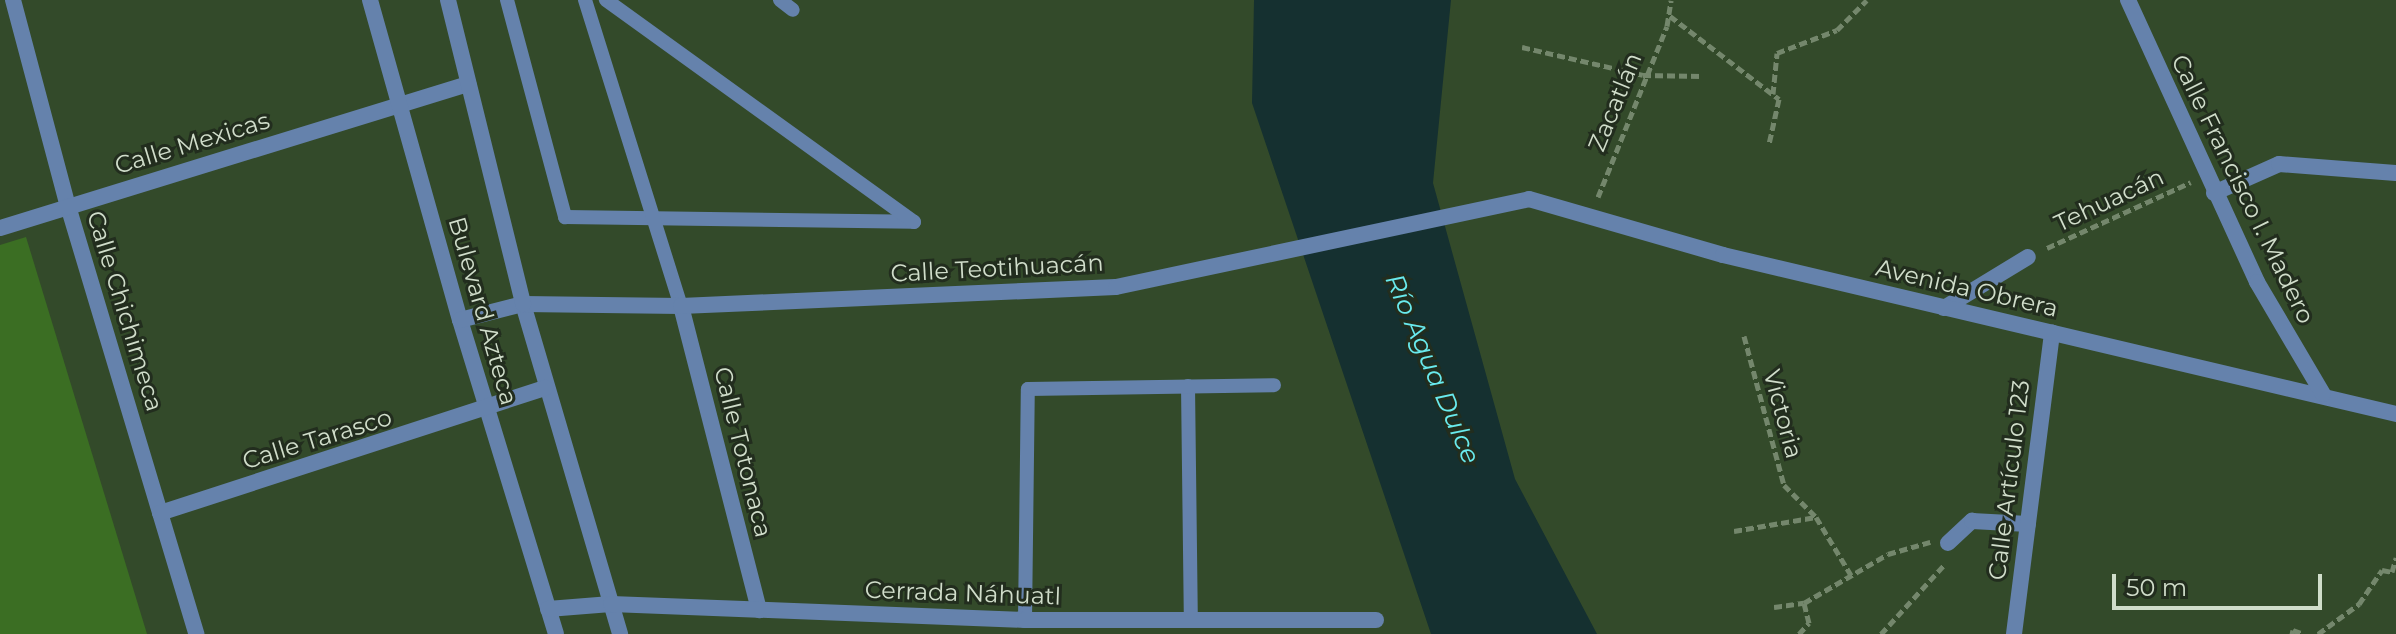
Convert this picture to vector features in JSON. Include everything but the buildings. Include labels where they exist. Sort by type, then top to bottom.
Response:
[{"type":"street","name":"Calle Chichimeca","points":[[13,0],[68,206],[196,634]]},
{"type":"street","name":"Bulevard Azteca","points":[[370,0],[460,320],[556,634]]},
{"type":"street","name":"Bulevard Azteca","points":[[448,0],[545,388],[620,634]]},
{"type":"street","name":"Calle Francisco I. Madero","points":[[2128,0],[2205,176],[2257,282],[2323,394]]},
{"type":"street","name":"Calle Mexicas","points":[[0,228],[468,84]]},
{"type":"street","points":[[2214,193],[2279,164],[2396,173]]},
{"type":"street","name":"Avenida Obrera","points":[[1529,199],[1944,308],[2323,394],[2396,414]]},
{"type":"street","name":"Calle Teotihuacán","points":[[460,320],[523,304],[681,306],[1116,287],[1529,199]]},
{"type":"street","points":[[1944,308],[2028,257]]},
{"type":"street","name":"Calle Totonaca","points":[[681,306],[759,610]]},
{"type":"street","name":"Calle Artículo 123","points":[[2014,634],[2052,332]]},
{"type":"street","name":"Calle Tarasco","points":[[160,513],[488,411],[545,388]]},
{"type":"street","points":[[1948,543],[1972,521],[2028,524]]},
{"type":"street","name":"Cerrada Náhuatl","points":[[548,609],[611,604],[1025,620],[1376,620]]},
{"type":"lane","points":[[507,0],[565,217],[914,222],[606,0]]},
{"type":"lane","points":[[585,0],[681,306]]},
{"type":"lane","points":[[780,0],[793,10]]},
{"type":"lane","points":[[1025,620],[1028,389],[1274,385]]},
{"type":"lane","points":[[1188,386],[1191,620]]},
{"type":"path","name":"Zacatlán","points":[[1594,218],[1600,186],[1643,75],[1670,16],[1671,0]]},
{"type":"path","points":[[1773,95],[1777,53],[1837,30],[1867,0]]},
{"type":"path","points":[[1670,16],[1779,99],[1769,144]]},
{"type":"path","points":[[1522,47],[1643,75],[1702,76]]},
{"type":"path","name":"Tehuacán","points":[[2028,257],[2205,176]]},
{"type":"path","name":"Victoria","points":[[1744,336],[1784,485],[1816,517],[1851,575]]},
{"type":"path","points":[[1734,531],[1816,517]]},
{"type":"path","points":[[1774,607],[1804,603],[1888,554],[1925,542],[1948,543],[1951,558],[1881,634]]},
{"type":"path","points":[[2318,634],[2359,604],[2382,570],[2392,572],[2396,558]]},
{"type":"path","points":[[1799,634],[1809,623],[1804,603]]},
{"type":"path","points":[[2292,634],[2293,630],[2304,634]]},
{"type":"green space","points":[[26,237],[147,634],[0,634],[0,245]]},
{"type":"water","name":"Río Agua Dulce","points":[[1254,0],[1451,0],[1433,183],[1515,479],[1597,634],[1431,634],[1252,103]]}]
